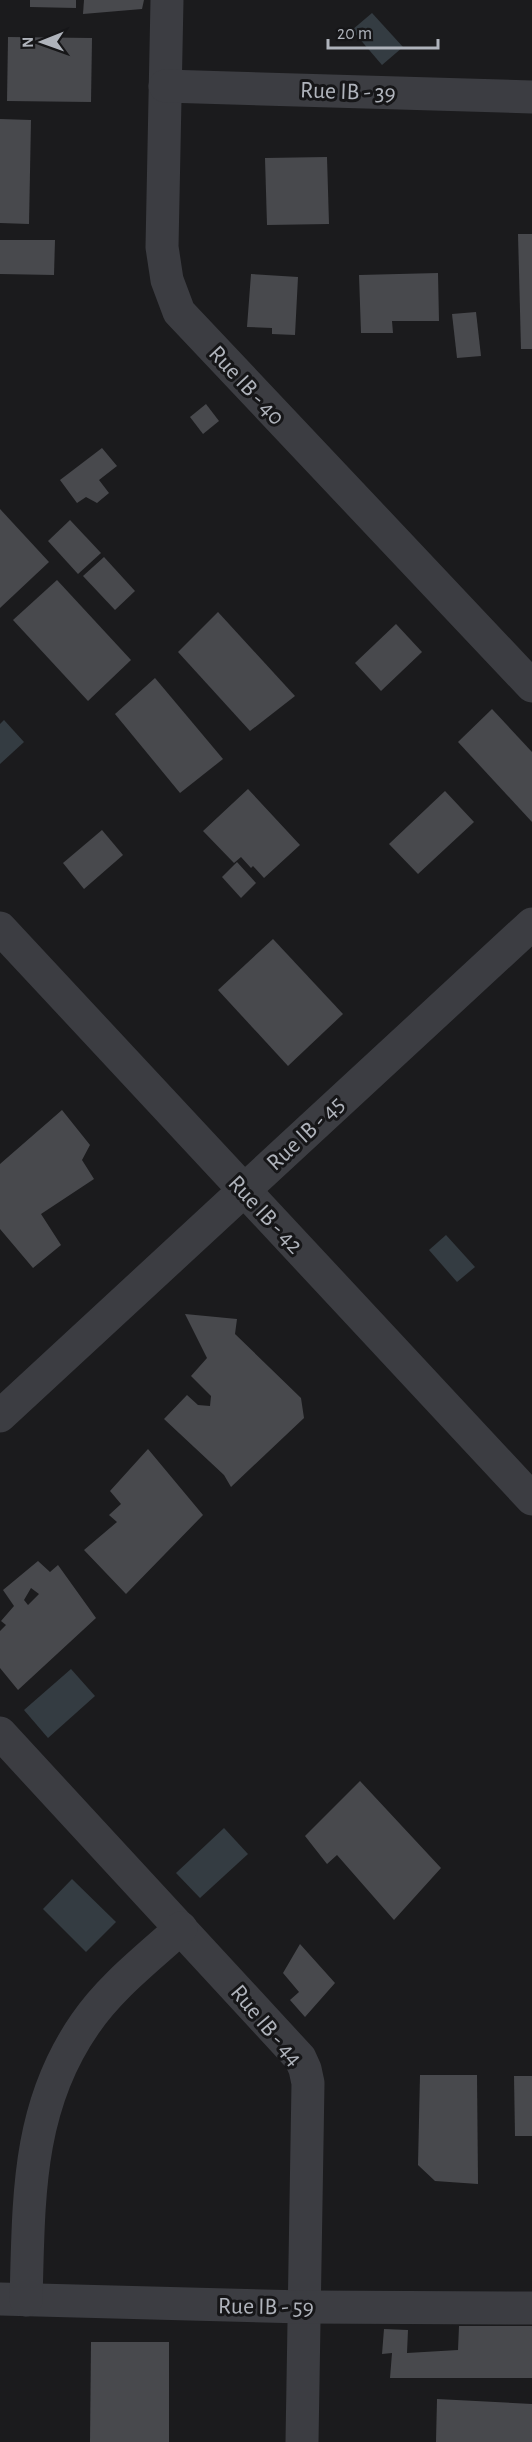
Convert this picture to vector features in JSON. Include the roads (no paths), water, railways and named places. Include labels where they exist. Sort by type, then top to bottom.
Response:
[{"type":"street","name":"Rue IB - 40","points":[[167,0],[162,247],[166,280],[179,312],[532,686]]},
{"type":"street","name":"Rue IB - 39","points":[[165,86],[532,97]]},
{"type":"street","name":"Rue IB - 45","points":[[0,1416],[532,924]]},
{"type":"street","name":"Rue IB - 42","points":[[0,928],[532,1499]]},
{"type":"street","name":"Rue IB - 44","points":[[0,1733],[300,2058],[306,2069],[308,2083],[302,2442]]},
{"type":"street","points":[[13,2299],[36,2139],[55,2076],[85,2024],[121,1983],[181,1928]]},
{"type":"street","name":"Rue IB - 59","points":[[13,2299],[304,2307],[532,2308]]}]
